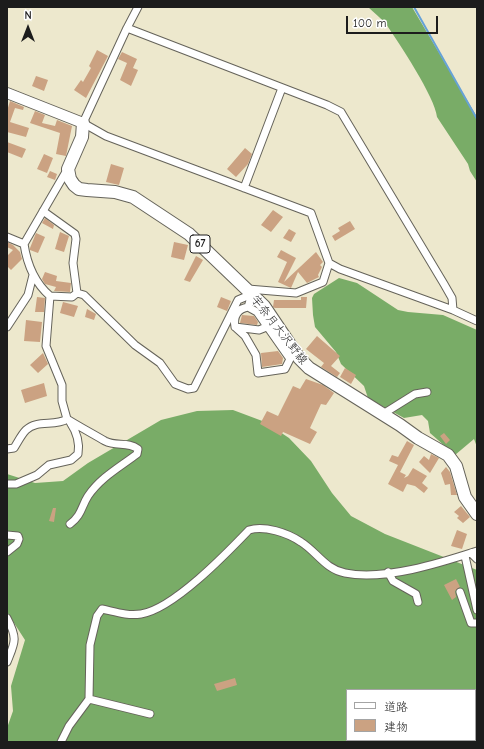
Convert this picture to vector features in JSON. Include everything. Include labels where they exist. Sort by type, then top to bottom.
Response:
[{"type":"main road","points":[[7,93],[83,123],[82,137],[68,169]]},
{"type":"main road","name":"宇奈月大沢野線","points":[[68,169],[70,179],[78,189],[115,192],[133,197],[149,206],[189,234],[249,291],[267,311],[299,358],[309,368],[383,414],[418,438],[448,455],[456,466],[465,497],[477,514]]},
{"type":"street","points":[[77,293],[84,295],[135,345],[160,363],[175,384],[188,389],[194,388],[238,300],[249,291],[296,294],[323,282],[329,263],[311,214],[106,136],[83,123],[138,7]]},
{"type":"street","points":[[127,28],[327,105],[340,112],[452,298],[453,310]]},
{"type":"street","points":[[244,188],[282,88]]},
{"type":"street","points":[[68,169],[24,244],[33,275],[42,289],[50,296],[72,297],[77,293]]},
{"type":"street","points":[[43,211],[75,234],[76,239],[73,263],[77,293]]},
{"type":"street","points":[[7,237],[24,244]]},
{"type":"street","points":[[329,263],[340,269],[453,310],[477,321]]},
{"type":"street","points":[[7,327],[28,295],[33,275]]},
{"type":"street","points":[[248,306],[249,291]]},
{"type":"street","points":[[7,484],[16,484],[37,475],[49,465],[71,460],[78,454],[79,446],[62,401],[62,385],[46,346],[50,296]]},
{"type":"street","points":[[248,306],[257,312],[290,359],[285,369],[258,373],[256,355],[245,336],[235,327],[237,312],[241,308],[248,306]]},
{"type":"street","points":[[235,327],[259,330],[264,328],[266,323]]},
{"type":"street","points":[[383,414],[415,394],[427,392]]},
{"type":"street","points":[[7,449],[14,448],[27,429],[39,424],[56,424],[68,419]]},
{"type":"street","points":[[68,419],[100,436],[105,441],[115,444],[132,444],[138,449],[137,454],[105,476],[88,497],[79,517],[70,524]]},
{"type":"street","points":[[61,742],[69,726],[89,699],[90,645],[97,616],[102,609],[122,614],[142,614],[160,608],[207,570],[249,530],[256,528],[280,533],[301,542],[324,563],[336,570],[364,574],[388,572],[441,563],[471,553]]},
{"type":"street","points":[[7,535],[18,536],[19,539],[7,552]]},
{"type":"street","points":[[471,553],[477,559]]},
{"type":"street","points":[[471,553],[477,610]]},
{"type":"street","points":[[388,572],[394,581],[416,594],[418,602]]},
{"type":"street","points":[[460,592],[471,623],[477,623]]},
{"type":"street","points":[[7,618],[16,639],[14,649],[7,662]]},
{"type":"street","points":[[89,699],[150,714]]},
{"type":"green space","points":[[368,7],[412,7],[477,117],[477,182],[470,171],[468,164],[437,117],[430,97],[407,57],[386,24]]},
{"type":"green space","points":[[339,278],[357,283],[398,310],[443,315],[477,330],[477,447],[474,439],[455,455],[430,433],[428,421],[422,415],[404,418],[368,398],[364,386],[341,364],[336,352],[315,327],[312,298],[314,294]]},
{"type":"green space","points":[[233,410],[265,422],[289,438],[311,461],[332,493],[351,516],[385,534],[477,570],[477,742],[7,742],[7,728],[13,711],[11,686],[25,640],[7,612],[7,474],[35,483],[63,481],[88,463],[161,420],[197,411]]},
{"type":"building","points":[[97,50],[108,56],[86,98],[74,90],[81,80],[83,82],[91,68],[89,66]]},
{"type":"building","points":[[122,52],[137,59],[133,68],[138,70],[131,86],[120,80],[127,63],[118,59]]},
{"type":"building","points":[[36,76],[48,80],[44,91],[32,86]]},
{"type":"building","points":[[10,101],[24,107],[23,110],[15,108],[10,122],[29,128],[26,137],[7,132],[7,111]]},
{"type":"building","points":[[35,111],[45,115],[42,123],[55,126],[57,120],[72,126],[66,156],[56,154],[60,133],[30,123]]},
{"type":"building","points":[[7,142],[26,149],[22,158],[7,152]]},
{"type":"building","points":[[245,148],[252,154],[248,164],[236,177],[227,169]]},
{"type":"building","points":[[44,154],[53,158],[47,173],[37,169]]},
{"type":"building","points":[[111,164],[124,168],[119,185],[106,182]]},
{"type":"building","points":[[50,171],[57,174],[55,180],[47,177]]},
{"type":"building","points":[[273,210],[283,217],[271,232],[261,225]]},
{"type":"building","points":[[45,218],[54,225],[53,229],[42,223]]},
{"type":"building","points":[[350,221],[355,229],[335,241],[332,236],[340,231],[338,228]]},
{"type":"building","points":[[289,229],[296,233],[291,242],[283,238]]},
{"type":"building","points":[[60,232],[69,236],[64,252],[55,249]]},
{"type":"building","points":[[36,233],[45,237],[38,253],[30,250]]},
{"type":"building","points":[[7,242],[13,245],[20,252],[22,259],[11,270],[7,266],[7,256],[13,250],[7,247]]},
{"type":"building","points":[[174,242],[188,245],[184,260],[171,257]]},
{"type":"building","points":[[281,250],[296,258],[284,282],[316,252],[323,262],[320,265],[322,267],[318,275],[319,277],[307,283],[298,272],[291,288],[278,282],[287,262],[277,257]]},
{"type":"building","points":[[196,256],[203,260],[190,282],[184,280]]},
{"type":"building","points":[[45,272],[57,276],[56,281],[71,283],[70,292],[54,291],[56,287],[45,284],[42,279]]},
{"type":"building","points":[[37,297],[45,298],[44,312],[35,312]]},
{"type":"building","points":[[221,297],[231,301],[227,311],[217,307]]},
{"type":"building","points":[[301,297],[307,297],[306,308],[273,307],[274,300],[301,300]]},
{"type":"building","points":[[63,302],[78,306],[74,317],[60,313]]},
{"type":"building","points":[[87,309],[96,314],[94,320],[85,317]]},
{"type":"building","points":[[242,315],[254,316],[258,322],[257,325],[240,323]]},
{"type":"building","points":[[26,320],[42,322],[40,342],[24,341]]},
{"type":"building","points":[[317,336],[340,356],[331,366],[340,373],[337,377],[321,367],[324,363],[306,349]]},
{"type":"building","points":[[278,351],[283,358],[282,364],[262,367],[261,353]]},
{"type":"building","points":[[43,353],[48,364],[38,373],[30,365]]},
{"type":"building","points":[[345,368],[356,375],[351,384],[340,377]]},
{"type":"building","points":[[306,379],[323,385],[334,393],[326,405],[321,404],[310,428],[317,432],[310,444],[283,432],[281,436],[260,424],[267,411],[278,416],[293,386],[300,389]]},
{"type":"building","points":[[44,383],[47,396],[25,403],[21,390]]},
{"type":"building","points":[[444,433],[450,440],[446,444],[440,436]]},
{"type":"building","points":[[407,441],[414,445],[400,472],[406,475],[404,478],[408,476],[413,468],[427,476],[422,483],[428,488],[424,493],[415,486],[407,484],[403,492],[388,484],[398,465],[389,461],[392,455],[398,457]]},
{"type":"building","points":[[431,454],[439,458],[430,473],[419,462],[424,456],[429,460]]},
{"type":"building","points":[[446,467],[450,472],[457,495],[451,495],[450,484],[445,485],[441,473]]},
{"type":"building","points":[[461,506],[470,517],[463,523],[457,518],[459,516],[454,512]]},
{"type":"building","points":[[53,508],[56,508],[54,522],[49,521]]},
{"type":"building","points":[[457,530],[467,534],[462,549],[451,546]]},
{"type":"building","points":[[456,579],[460,587],[455,591],[456,597],[452,600],[444,585]]},
{"type":"building","points":[[235,678],[237,685],[217,691],[214,684]]},
{"type":"waterway","points":[[414,7],[477,119]]}]
